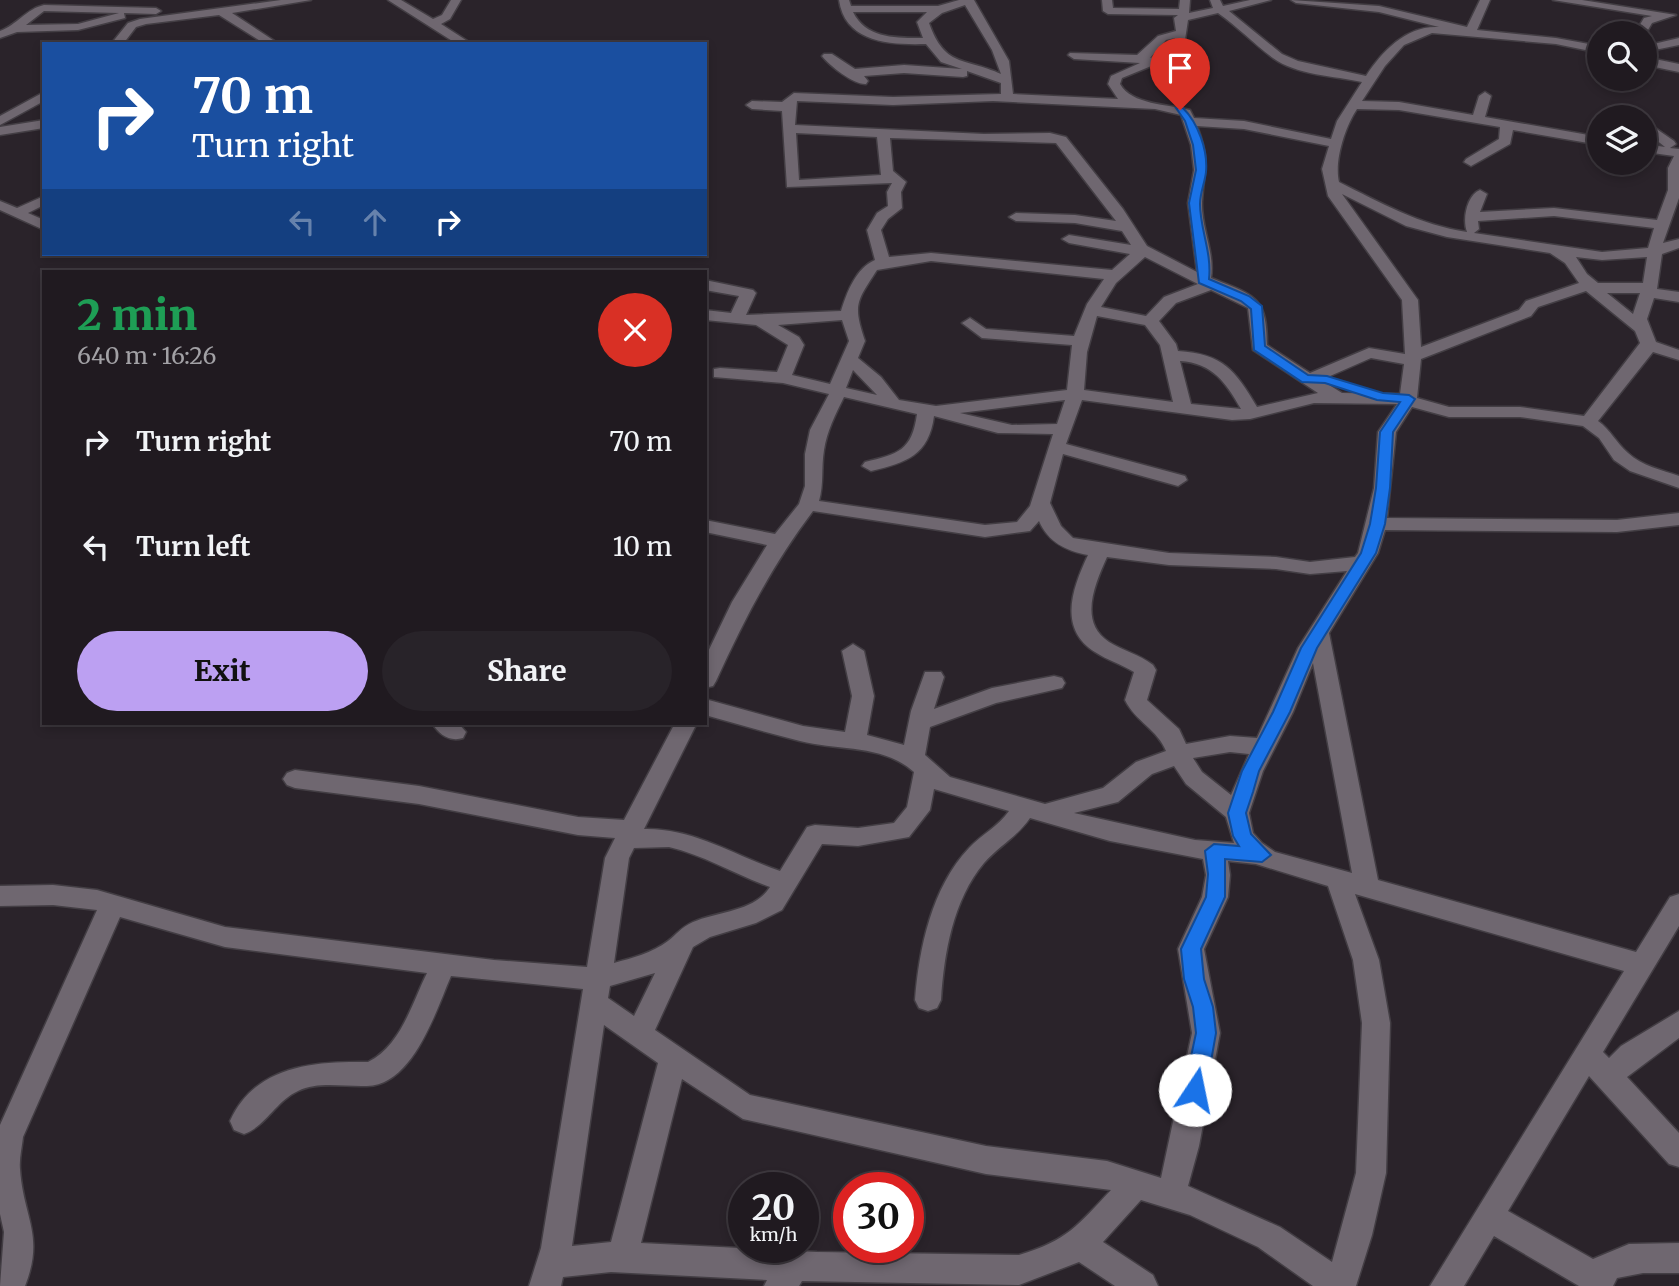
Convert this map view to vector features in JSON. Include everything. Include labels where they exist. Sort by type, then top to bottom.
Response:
[{"type":"street","points":[[119,42],[132,25],[175,16],[306,0]]},
{"type":"street","points":[[393,0],[463,42]]},
{"type":"street","points":[[434,23],[446,17],[456,0]]},
{"type":"street","points":[[847,3],[877,0]]},
{"type":"street","points":[[891,11],[966,0],[1007,67],[1008,91]]},
{"type":"street","points":[[1107,0],[1108,11],[1182,10],[1266,0]]},
{"type":"street","points":[[1296,0],[1331,5],[1393,8],[1444,18],[1474,32]]},
{"type":"street","points":[[1317,0],[1331,5]]},
{"type":"street","points":[[1474,32],[1485,0]]},
{"type":"street","points":[[1558,0],[1675,17]]},
{"type":"street","points":[[1651,0],[1675,17]]},
{"type":"street","points":[[16,29],[35,6],[63,3],[136,11],[156,10],[175,16]]},
{"type":"street","points":[[847,3],[891,11],[923,24]]},
{"type":"street","points":[[847,3],[857,28],[868,37],[928,41]]},
{"type":"street","points":[[0,35],[16,29],[85,26],[161,4]]},
{"type":"street","points":[[1217,4],[1278,56],[1294,64],[1370,80]]},
{"type":"street","points":[[931,5],[923,24],[928,41],[942,67],[937,84],[942,99]]},
{"type":"street","points":[[1393,8],[1402,41]]},
{"type":"street","points":[[221,10],[265,42]]},
{"type":"street","points":[[1133,103],[1121,96],[1116,88],[1117,76],[1179,51],[1182,10]]},
{"type":"street","points":[[1647,21],[1657,17],[1675,17]]},
{"type":"street","points":[[1587,47],[1556,41],[1431,30],[1402,41],[1380,64],[1343,121],[1329,169],[1332,184],[1335,196],[1410,300],[1414,337],[1409,400],[1387,432],[1377,524],[1362,563],[1318,633],[1251,771],[1237,813],[1242,836],[1252,850],[1262,855],[1642,965]]},
{"type":"street","points":[[1140,59],[1162,38],[1181,33]]},
{"type":"street","points":[[1657,46],[1679,41]]},
{"type":"street","points":[[1074,55],[1165,58]]},
{"type":"street","points":[[828,56],[836,65],[854,73],[883,101]]},
{"type":"street","points":[[1657,63],[1679,68]]},
{"type":"street","points":[[854,73],[942,67],[1000,77],[1008,91]]},
{"type":"street","points":[[1081,102],[1116,88]]},
{"type":"street","points":[[895,178],[792,184],[789,101],[794,97],[883,101],[942,99],[1008,91],[1041,101],[1133,103],[1180,110],[1190,122],[1198,145],[1202,170],[1195,203],[1207,282]]},
{"type":"street","points":[[1478,121],[1485,96]]},
{"type":"street","points":[[0,121],[42,97]]},
{"type":"street","points":[[1041,101],[1086,175],[1128,227],[1142,252]]},
{"type":"street","points":[[752,105],[778,105],[788,109]]},
{"type":"street","points":[[1354,105],[1399,106],[1587,139]]},
{"type":"street","points":[[1190,122],[1244,125],[1338,144]]},
{"type":"street","points":[[0,131],[42,124]]},
{"type":"street","points":[[1471,162],[1505,141],[1507,126]]},
{"type":"street","points":[[789,129],[883,133],[1055,127]]},
{"type":"street","points":[[883,133],[886,172],[899,182],[894,192],[895,208],[882,216],[874,230],[883,262]]},
{"type":"street","points":[[1657,135],[1677,150]]},
{"type":"street","points":[[1657,149],[1677,150]]},
{"type":"street","points":[[1648,345],[1639,319],[1655,252],[1669,221],[1675,190],[1677,150]]},
{"type":"street","points":[[1332,184],[1411,223],[1476,237],[1549,234],[1669,221]]},
{"type":"street","points":[[1476,237],[1471,217],[1480,194]]},
{"type":"street","points":[[18,214],[42,201]]},
{"type":"street","points":[[0,205],[42,225]]},
{"type":"street","points":[[1016,217],[1075,219],[1128,227]]},
{"type":"street","points":[[1471,217],[1549,234],[1602,256],[1655,252],[1678,243]]},
{"type":"street","points":[[1549,234],[1572,260],[1572,266],[1642,328]]},
{"type":"street","points":[[1069,239],[1142,252],[1245,299],[1257,308],[1259,347],[1336,397]]},
{"type":"street","points":[[808,505],[985,531],[1023,527],[1042,505],[1057,436],[1075,394],[1081,341],[1093,310],[1117,271],[1142,252]]},
{"type":"street","points":[[1310,378],[1369,354],[1412,358],[1525,313],[1532,304],[1591,284],[1630,255]]},
{"type":"street","points":[[707,673],[712,654],[742,602],[779,541],[808,505],[814,486],[814,454],[819,430],[857,341],[848,315],[854,293],[871,267],[883,262],[945,258],[1117,271],[1166,264]]},
{"type":"street","points":[[1150,321],[1170,300],[1207,282]]},
{"type":"street","points":[[1591,284],[1648,290],[1679,297]]},
{"type":"street","points":[[707,285],[748,293],[737,318]]},
{"type":"street","points":[[1093,310],[1150,321],[1168,344],[1183,407]]},
{"type":"street","points":[[707,315],[760,321],[848,315]]},
{"type":"street","points":[[760,321],[779,330],[796,345],[783,378]]},
{"type":"street","points":[[970,323],[975,331],[982,333],[1081,341]]},
{"type":"street","points":[[1648,345],[1679,355]]},
{"type":"street","points":[[1585,421],[1648,345]]},
{"type":"street","points":[[1171,356],[1199,357],[1218,363],[1252,413]]},
{"type":"street","points":[[851,360],[875,381],[892,403]]},
{"type":"street","points":[[720,373],[783,378],[931,410],[961,421],[1057,436],[1178,480]]},
{"type":"street","points":[[1310,378],[1382,397]]},
{"type":"street","points":[[931,410],[1075,394],[1232,415],[1252,413],[1304,400],[1382,397],[1409,400],[1448,412],[1520,411],[1585,421],[1605,434],[1620,456],[1636,467],[1679,482]]},
{"type":"street","points":[[1007,403],[1057,436]]},
{"type":"street","points":[[871,466],[909,455],[918,447],[931,410]]},
{"type":"street","points":[[1042,505],[1052,529],[1066,542],[1100,550],[1169,559],[1276,562],[1310,568],[1362,563]]},
{"type":"street","points":[[1377,524],[1617,526],[1679,519]]},
{"type":"street","points":[[707,526],[779,541]]},
{"type":"street","points":[[1100,550],[1082,589],[1081,619],[1098,645],[1145,670],[1136,700],[1139,708],[1171,735],[1194,778],[1237,813]]},
{"type":"street","points":[[1318,633],[1354,808],[1366,885]]},
{"type":"street","points":[[853,651],[863,696],[855,740]]},
{"type":"street","points":[[639,1035],[676,949],[683,940],[702,929],[761,911],[773,903],[815,834],[858,837],[901,831],[918,810],[920,722],[933,677]]},
{"type":"street","points":[[920,722],[992,696],[1054,682]]},
{"type":"street","points":[[707,708],[803,734],[883,745],[919,765],[942,783],[1034,811],[1122,834],[1214,851],[1262,855]]},
{"type":"street","points":[[685,725],[617,858],[548,1275],[622,1258],[788,1276],[1019,1270],[1049,1261],[1080,1245],[1136,1184]]},
{"type":"street","points":[[928,1000],[930,968],[942,923],[963,875],[976,855],[1008,830],[1034,811],[1110,796],[1144,768],[1179,754],[1212,745],[1264,747]]},
{"type":"street","points":[[295,779],[419,795],[630,835],[668,838],[691,843],[741,867],[784,882]]},
{"type":"street","points":[[1171,1195],[1185,1146],[1206,1033],[1203,1007],[1194,979],[1191,949],[1215,897],[1218,874],[1214,851]]},
{"type":"street","points":[[596,991],[639,1035],[743,1106],[986,1160],[1107,1175],[1195,1202],[1269,1237],[1339,1286],[1357,1235],[1371,1172],[1376,1023],[1366,960],[1337,877]]},
{"type":"street","points":[[0,896],[77,897],[225,937],[443,966],[596,991],[676,949]]},
{"type":"street","points":[[9,1286],[17,1266],[19,1232],[5,1169],[9,1137],[51,1039],[89,963],[112,905]]},
{"type":"street","points":[[1446,1286],[1676,914]]},
{"type":"street","points":[[244,1121],[272,1091],[301,1074],[371,1074],[382,1071],[398,1059],[443,966]]},
{"type":"street","points":[[1608,1077],[1631,1055],[1679,1023]]},
{"type":"street","points":[[1588,1055],[1677,1155]]},
{"type":"street","points":[[622,1258],[673,1059]]},
{"type":"street","points":[[1489,1216],[1597,1283],[1605,1267],[1625,1260],[1679,1258]]},
{"type":"street","points":[[1080,1245],[1142,1286]]},
{"type":"route","points":[[1180,110],[1186,113],[1189,120],[1198,145],[1202,170],[1195,203],[1205,267],[1203,280],[1251,302],[1257,308],[1260,318],[1259,347],[1272,359],[1307,380],[1313,377],[1327,379],[1382,397],[1409,399],[1387,432],[1383,488],[1377,524],[1368,553],[1309,648],[1282,712],[1251,771],[1237,813],[1242,836],[1252,850],[1262,855],[1214,851],[1218,874],[1215,897],[1206,922],[1194,938],[1191,949],[1194,979],[1203,1007],[1206,1033],[1195,1090]]}]
